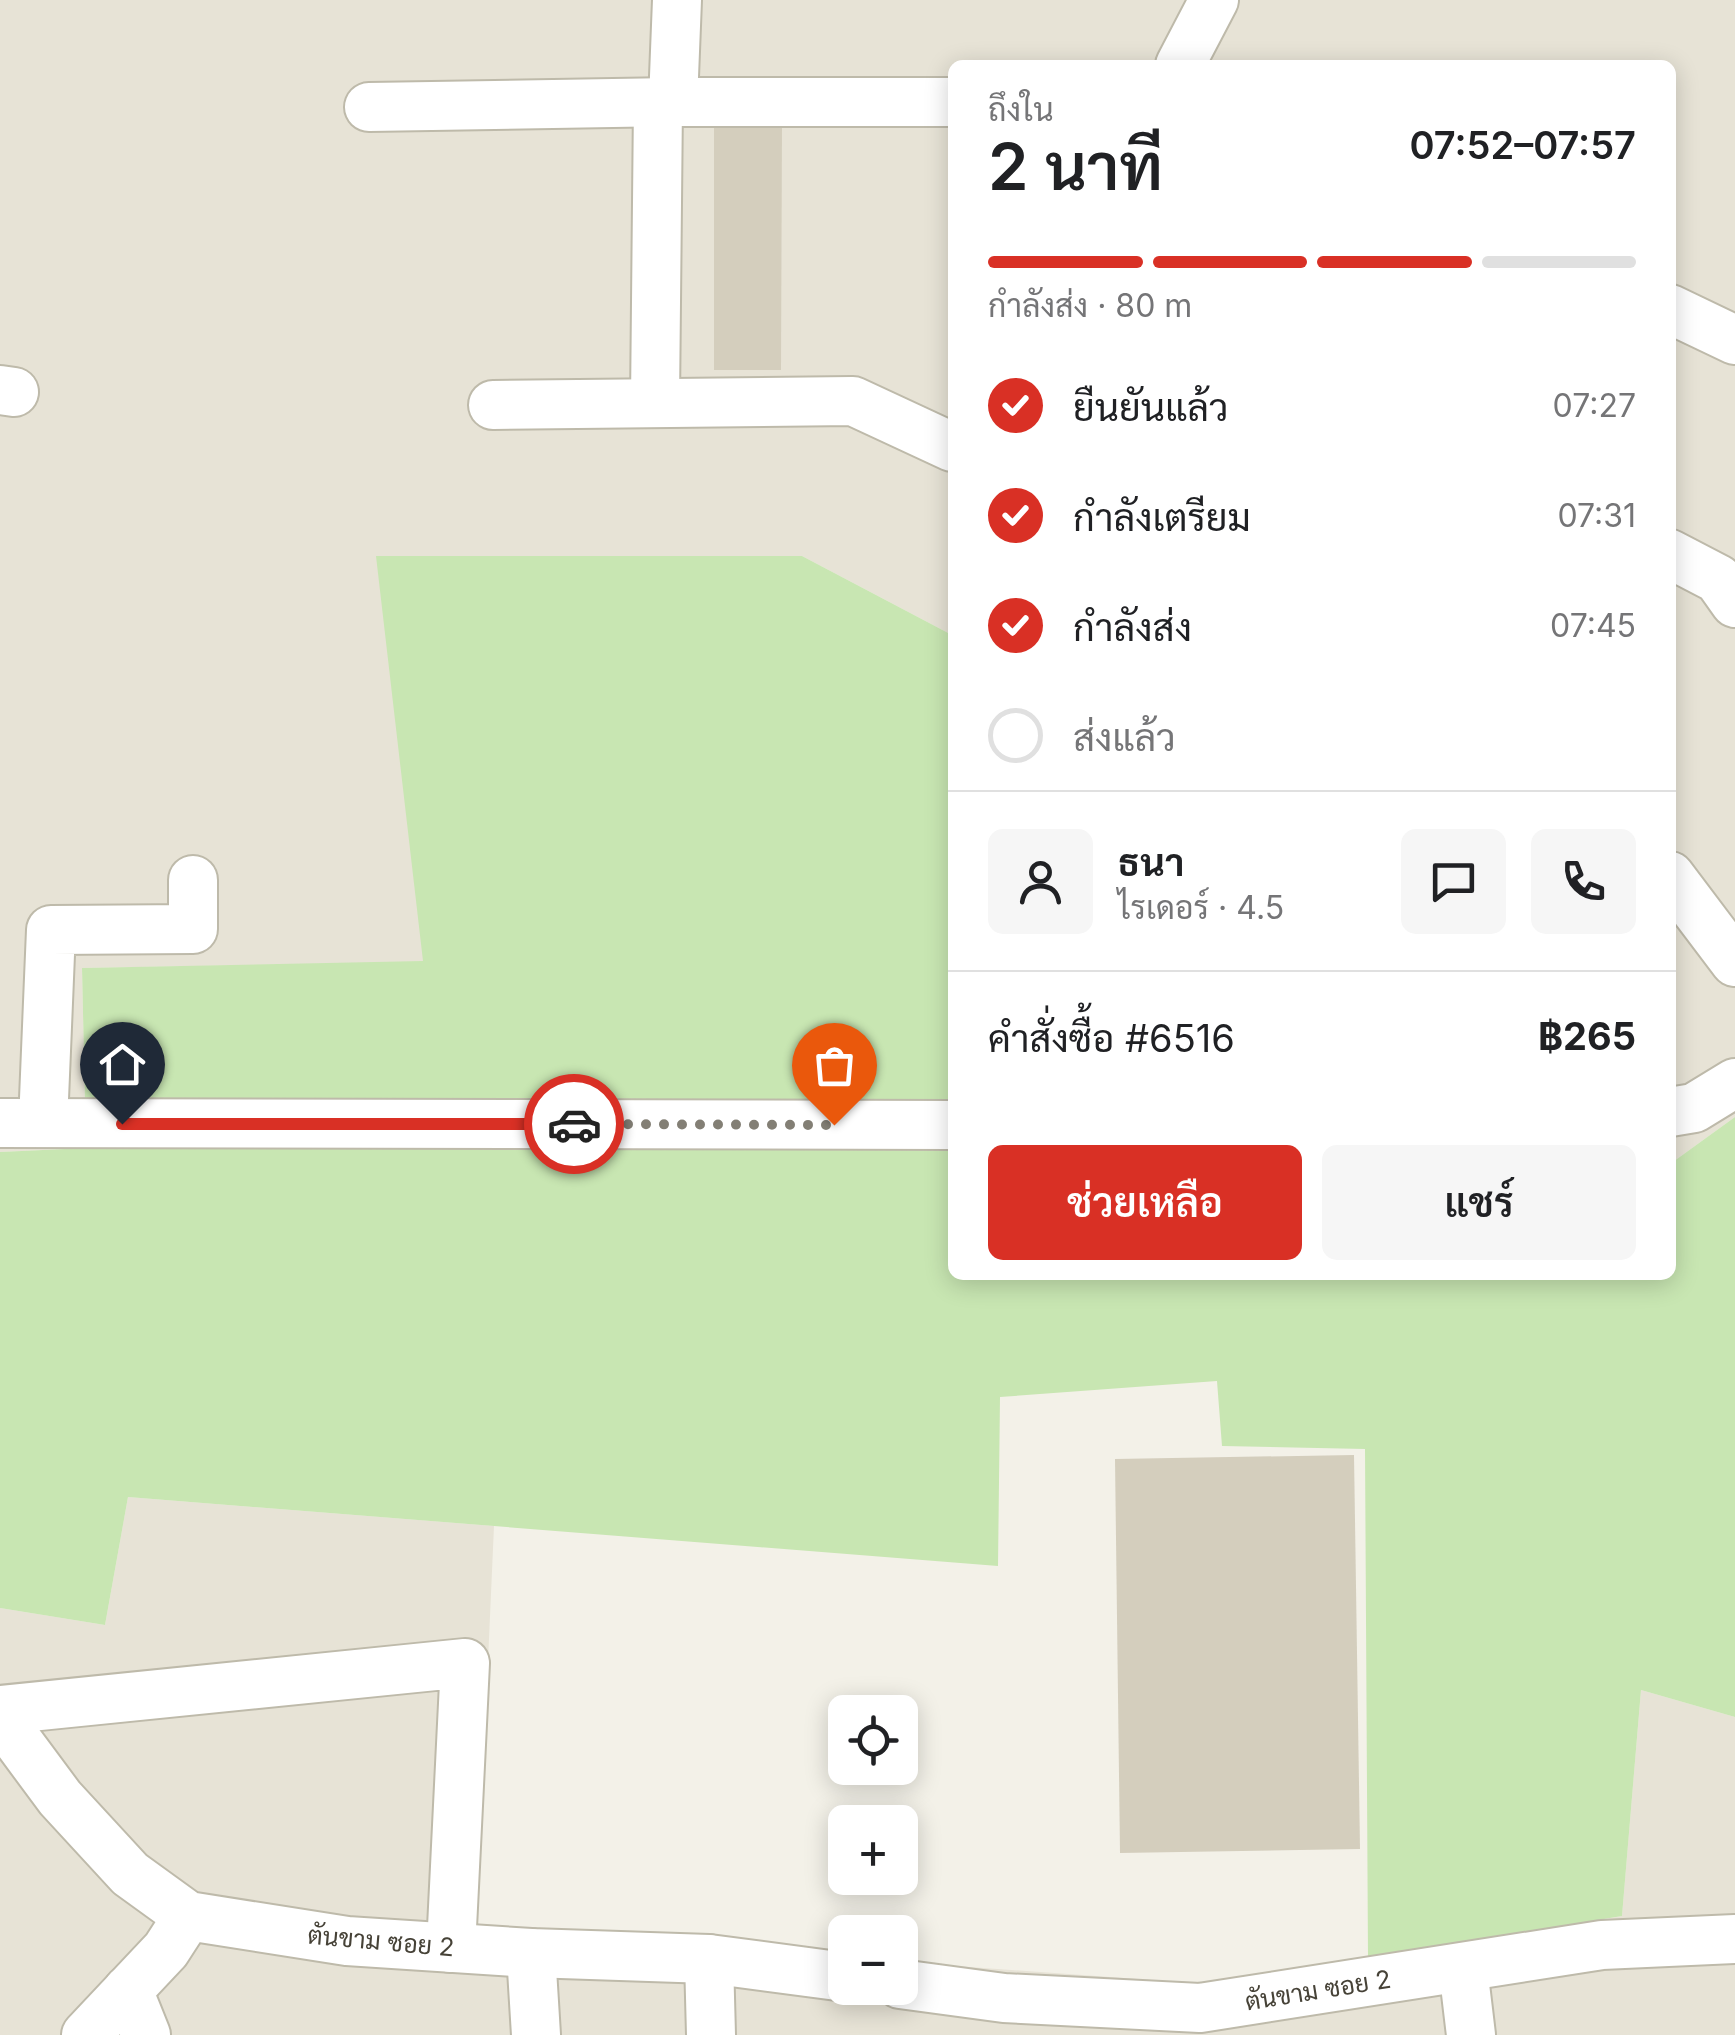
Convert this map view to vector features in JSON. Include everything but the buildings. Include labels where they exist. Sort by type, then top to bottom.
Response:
[{"type":"street","points":[[654,402],[666,103],[677,0]]},
{"type":"street","points":[[1183,60],[1214,0]]},
{"type":"street","points":[[369,107],[948,102]]},
{"type":"street","points":[[1676,311],[1735,340]]},
{"type":"street","points":[[493,405],[853,401],[948,445]]},
{"type":"street","points":[[1676,557],[1718,578],[1735,602]]},
{"type":"street","points":[[193,880],[193,929],[51,930],[22,1123],[948,1125]]},
{"type":"street","points":[[1676,884],[1735,962]]},
{"type":"street","points":[[1676,1111],[1694,1108],[1735,1083]]},
{"type":"street","points":[[0,1710],[465,1663],[451,1948]]},
{"type":"street","name":"ตันขาม ซอย 2","points":[[0,1724],[17,1740],[60,1798],[130,1874],[188,1916],[347,1940],[530,1953],[709,1959],[828,1975]]},
{"type":"street","points":[[86,2035],[166,1950],[188,1916]]},
{"type":"street","name":"ตันขาม ซอย 2","points":[[918,1986],[1004,1998],[1200,2008],[1602,1945],[1735,1939]]},
{"type":"street","points":[[530,1953],[536,2035]]},
{"type":"street","points":[[709,1959],[711,2035]]},
{"type":"street","points":[[1463,1968],[1471,2035]]},
{"type":"street","points":[[128,1990],[146,2035]]},
{"type":"shaded area","points":[[0,0],[1735,0],[1735,1117],[1676,1160],[1676,60],[948,60],[948,633],[802,556],[423,962],[82,968],[86,1148],[0,1152]]},
{"type":"shaded area","points":[[128,1497],[494,1526],[476,1932],[828,1985],[828,2005],[918,2005],[918,1963],[1221,1985],[1622,1916],[1641,1690],[1735,1717],[1735,2035],[0,2035],[0,1608],[105,1625]]},
{"type":"green space","points":[[376,556],[802,556],[948,633],[948,1280],[1676,1280],[1676,1160],[1735,1117],[1735,1717],[1641,1690],[1622,1916],[1368,1958],[1365,1449],[1222,1446],[1217,1381],[1000,1397],[998,1566],[128,1497],[105,1625],[0,1608],[0,1152],[86,1148],[82,968],[423,961]]},
{"type":"way so far","points":[[574,1124],[834,1125]]},
{"type":"route","points":[[122,1124],[574,1124]]}]
